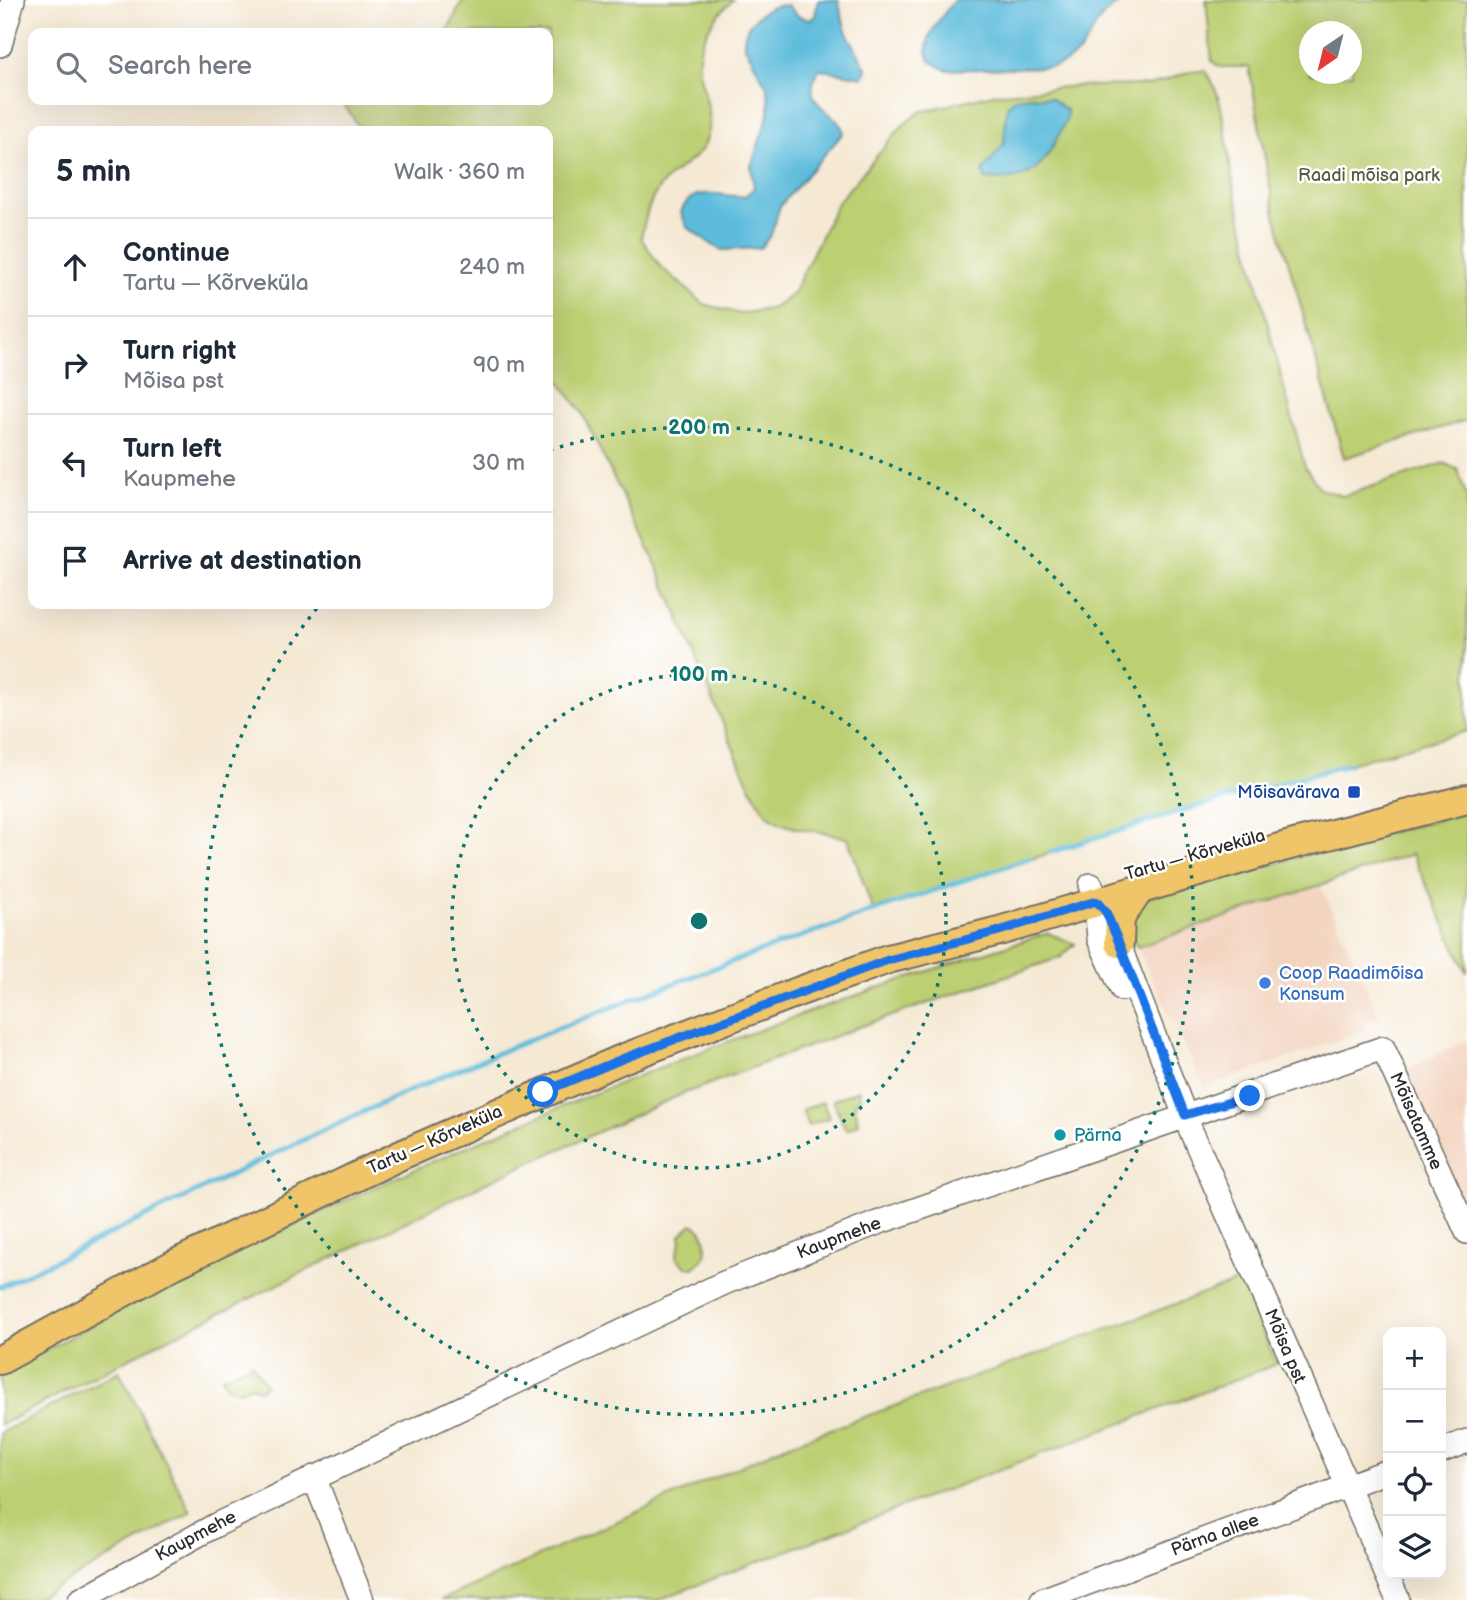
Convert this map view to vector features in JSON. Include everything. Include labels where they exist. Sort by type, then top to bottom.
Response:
[{"type":"main road","name":"Tartu — Kõrveküla","points":[[0,1360],[173,1265],[401,1155],[622,1059],[888,960],[999,931],[1094,893],[1467,780]]},
{"type":"main road","name":"Tartu — Kõrveküla","points":[[1094,893],[1140,889],[1467,799]]},
{"type":"main road","points":[[1119,943],[1120,918],[1140,889]]},
{"type":"street","points":[[0,45],[13,0]]},
{"type":"street","name":"Mõisa pst","points":[[1094,893],[1106,912],[1119,943],[1185,1115],[1346,1487],[1398,1600]]},
{"type":"street","name":"Mõisa pst","points":[[1094,893],[1099,939],[1152,1053],[1175,1091]]},
{"type":"street","name":"Kaupmehe","points":[[80,1600],[216,1525],[724,1283],[877,1223],[1383,1048]]},
{"type":"street","name":"Mõisatamme","points":[[1383,1048],[1467,1232]]},
{"type":"street","points":[[1446,1449],[1467,1441]]},
{"type":"street","name":"Pärna allee","points":[[1042,1600],[1383,1473]]},
{"type":"street","points":[[314,1477],[362,1600]]},
{"type":"shaded area","points":[[1320,884],[1380,1017],[1363,1023],[1365,1031],[1204,1087],[1137,947]]},
{"type":"shaded area","points":[[1467,1040],[1467,1217],[1399,1073]]},
{"type":"green space","points":[[463,0],[733,0],[710,26],[701,46],[699,68],[709,117],[707,139],[700,152],[666,180],[656,193],[649,207],[641,238],[660,266],[704,304],[740,314],[774,308],[793,294],[837,203],[902,126],[920,112],[993,94],[1077,86],[1151,85],[1192,71],[1205,71],[1212,81],[1221,108],[1233,183],[1305,467],[1320,489],[1343,496],[1444,463],[1458,470],[1467,498],[1467,731],[1181,811],[873,910],[848,839],[781,823],[769,816],[759,802],[748,783],[656,564],[582,413],[553,372],[553,126],[359,126],[344,105],[553,105],[553,28],[449,28]]},
{"type":"green space","name":"Raadi mõisa park","points":[[1206,0],[1467,0],[1467,420],[1344,458],[1275,215],[1249,67],[1219,67],[1212,61]]},
{"type":"green space","points":[[1467,812],[1467,973],[1412,854],[1137,947],[1130,933],[1135,907],[1147,898]]},
{"type":"green space","points":[[1048,933],[1075,944],[1061,957],[862,1026],[680,1095],[491,1180],[157,1344],[0,1425],[0,1377],[118,1311],[321,1212],[499,1133],[680,1060],[863,993]]},
{"type":"green space","points":[[859,1090],[860,1097],[855,1103],[858,1123],[846,1130],[833,1100]]},
{"type":"green space","points":[[823,1102],[829,1118],[808,1126],[802,1110]]},
{"type":"green space","points":[[692,1224],[701,1230],[706,1242],[705,1257],[694,1268],[686,1267],[676,1257],[681,1242],[680,1235]]},
{"type":"green space","points":[[1239,1281],[1277,1364],[658,1600],[441,1600],[787,1445]]},
{"type":"green space","points":[[252,1363],[266,1385],[259,1390],[251,1385],[240,1391],[226,1387],[222,1377]]},
{"type":"green space","points":[[119,1371],[191,1512],[34,1600],[0,1600],[0,1433]]},
{"type":"water","points":[[818,0],[838,0],[846,31],[867,70],[862,77],[819,69],[814,82],[815,99],[844,132],[780,206],[771,235],[760,248],[722,250],[687,227],[681,213],[686,203],[700,195],[745,196],[754,188],[751,166],[769,113],[769,100],[767,87],[744,45],[747,29],[757,16],[779,6],[787,5],[798,16],[810,20],[815,16]]},
{"type":"water","points":[[954,0],[1122,0],[1104,15],[1080,52],[1065,63],[1053,67],[946,70],[930,61],[927,45],[933,29]]},
{"type":"water","points":[[1016,98],[1051,98],[1067,111],[1067,118],[1053,146],[1029,173],[1003,180],[985,179],[983,171],[1004,143],[1007,106]]},
{"type":"waterway","points":[[1051,852],[1181,811],[1349,764]]},
{"type":"waterway","points":[[0,1287],[330,1127],[514,1046],[733,961],[1031,858]]},
{"type":"place","name":"Mõisavärava","points":[[1354,792]]},
{"type":"place","name":"Coop Raadimõisa Konsum","points":[[1265,983]]},
{"type":"place","name":"Pärna","points":[[1060,1135]]},
{"type":"route","points":[[543,1092],[622,1059],[888,960],[925,952],[1096,901],[1106,912],[1119,943],[1185,1115],[1250,1096]]}]
